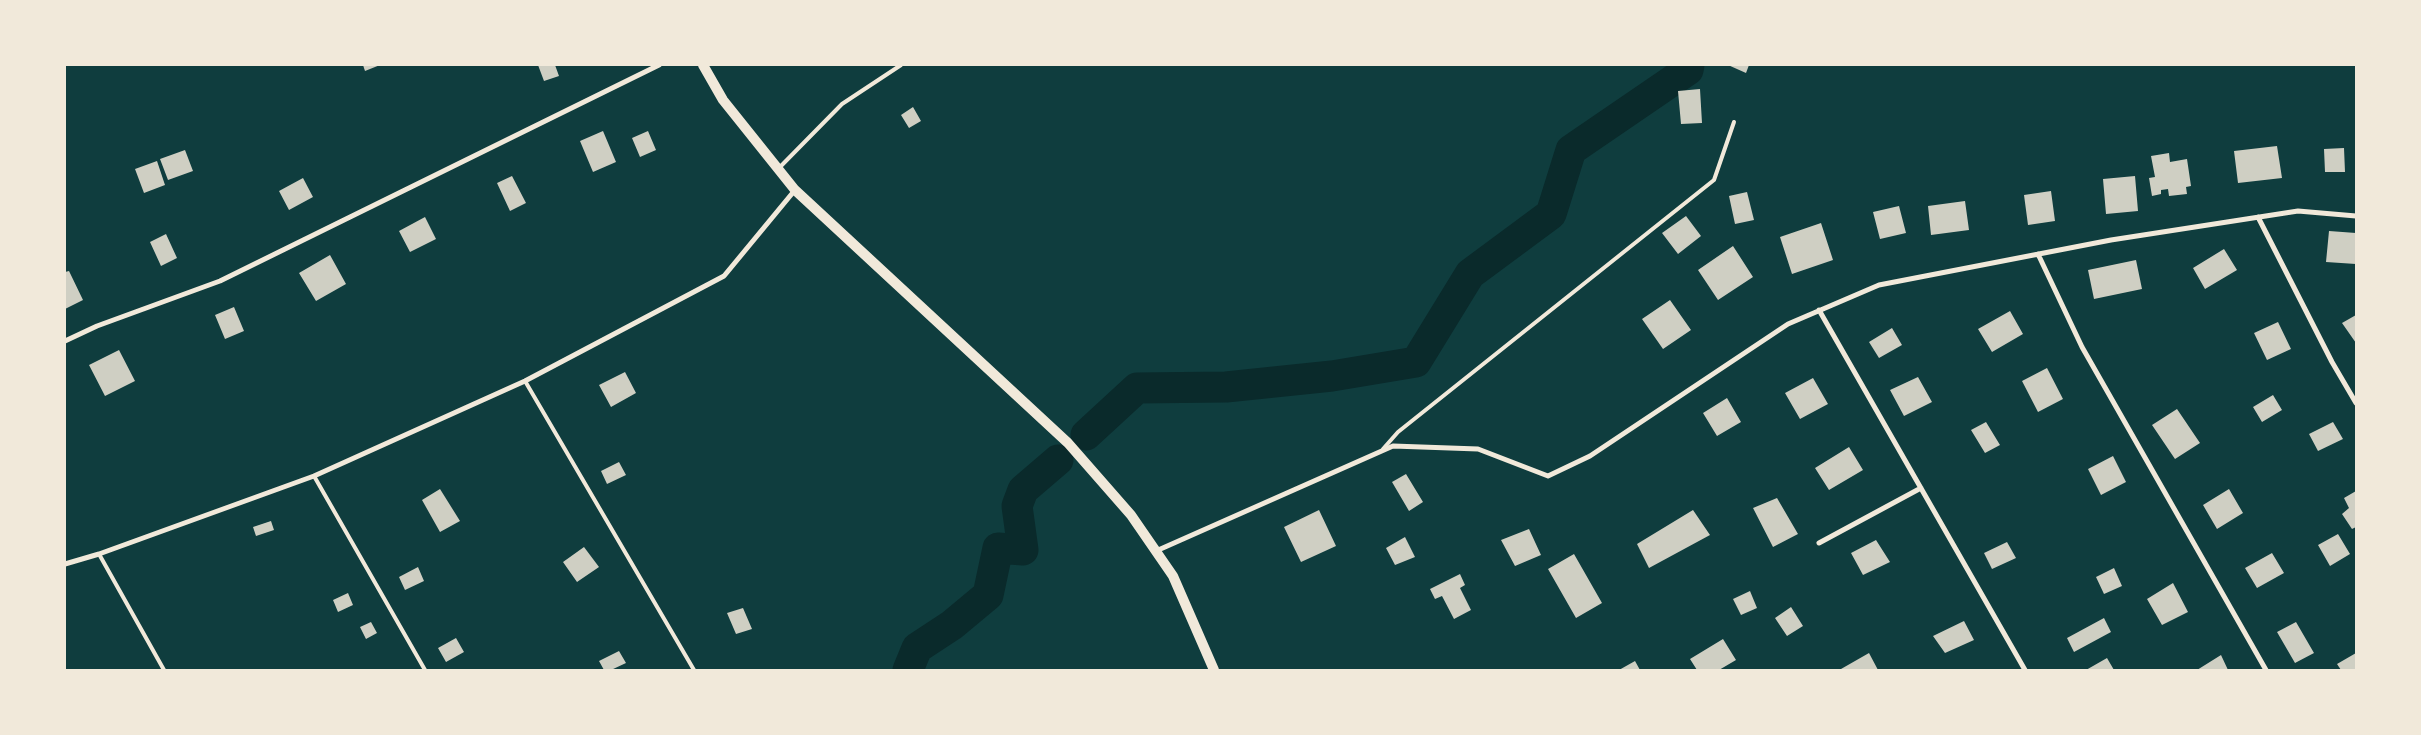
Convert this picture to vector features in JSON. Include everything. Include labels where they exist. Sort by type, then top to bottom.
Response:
[{"type":"main road","points":[[703,65],[722,100],[795,190],[1068,443],[1131,515],[1173,576],[1214,670]]},
{"type":"street","points":[[65,341],[97,326],[220,281],[660,65]]},
{"type":"street","points":[[65,564],[99,554],[314,476],[525,381],[724,276],[795,190]]},
{"type":"street","points":[[1156,551],[1393,446],[1478,449],[1548,476],[1590,456],[1788,324],[1879,285],[2038,254],[2298,211],[2356,216]]},
{"type":"street","points":[[2258,217],[2332,362],[2356,403]]},
{"type":"street","points":[[2038,254],[2082,347],[2266,670]]},
{"type":"street","points":[[1819,310],[2025,670]]},
{"type":"street","points":[[1819,543],[1921,488]]},
{"type":"lane","points":[[779,169],[842,104],[901,65]]},
{"type":"lane","points":[[1381,451],[1398,432],[1714,180],[1734,122]]},
{"type":"lane","points":[[525,381],[694,670]]},
{"type":"lane","points":[[314,476],[425,670]]},
{"type":"lane","points":[[99,554],[164,670]]},
{"type":"building","points":[[363,65],[380,65],[365,71]]},
{"type":"building","points":[[538,65],[555,65],[559,76],[544,81]]},
{"type":"building","points":[[1728,65],[1749,65],[1746,73]]},
{"type":"building","points":[[1700,89],[1702,123],[1681,124],[1678,91]]},
{"type":"building","points":[[913,107],[921,121],[909,128],[901,115]]},
{"type":"building","points":[[603,131],[616,162],[593,172],[580,141]]},
{"type":"building","points":[[648,131],[656,150],[640,157],[632,138]]},
{"type":"building","points":[[2277,146],[2282,178],[2238,183],[2234,151]]},
{"type":"building","points":[[2344,148],[2345,172],[2325,172],[2324,149]]},
{"type":"building","points":[[185,150],[193,171],[168,180],[160,159]]},
{"type":"building","points":[[2169,153],[2170,162],[2187,159],[2191,186],[2186,187],[2187,194],[2169,196],[2168,189],[2161,190],[2161,194],[2152,196],[2149,178],[2155,177],[2151,156]]},
{"type":"building","points":[[157,161],[165,185],[144,193],[135,169]]},
{"type":"building","points":[[512,176],[526,203],[510,211],[497,183]]},
{"type":"building","points":[[2135,176],[2138,211],[2106,214],[2103,179]]},
{"type":"building","points":[[303,178],[313,197],[289,210],[279,191]]},
{"type":"building","points":[[2051,191],[2055,221],[2028,225],[2024,195]]},
{"type":"building","points":[[1747,192],[1754,220],[1735,224],[1729,196]]},
{"type":"building","points":[[1965,201],[1969,230],[1931,235],[1928,206]]},
{"type":"building","points":[[1899,206],[1906,233],[1880,239],[1873,212]]},
{"type":"building","points":[[1686,216],[1701,236],[1678,254],[1662,233]]},
{"type":"building","points":[[425,217],[436,239],[410,252],[399,231]]},
{"type":"building","points":[[1821,223],[1833,260],[1792,274],[1780,237]]},
{"type":"building","points":[[2329,231],[2356,233],[2356,264],[2326,262]]},
{"type":"building","points":[[166,234],[177,258],[161,266],[150,242]]},
{"type":"building","points":[[1733,246],[1753,277],[1718,300],[1698,270]]},
{"type":"building","points":[[2224,249],[2237,270],[2205,289],[2193,268]]},
{"type":"building","points":[[330,255],[346,284],[316,301],[299,273]]},
{"type":"building","points":[[2136,260],[2142,289],[2094,299],[2088,270]]},
{"type":"building","points":[[69,271],[83,300],[65,309],[65,272]]},
{"type":"building","points":[[1670,300],[1691,330],[1663,349],[1642,319]]},
{"type":"building","points":[[234,307],[244,331],[225,339],[215,315]]},
{"type":"building","points":[[2010,311],[2023,334],[1992,352],[1978,329]]},
{"type":"building","points":[[2356,315],[2356,343],[2342,323]]},
{"type":"building","points":[[2278,322],[2291,349],[2267,360],[2254,333]]},
{"type":"building","points":[[1892,328],[1902,345],[1879,358],[1869,342]]},
{"type":"building","points":[[119,350],[135,381],[105,396],[89,365]]},
{"type":"building","points":[[2047,368],[2063,399],[2038,412],[2022,381]]},
{"type":"building","points":[[625,372],[636,393],[611,407],[599,385]]},
{"type":"building","points":[[1918,377],[1932,402],[1904,416],[1890,390]]},
{"type":"building","points":[[1813,378],[1828,404],[1800,419],[1785,393]]},
{"type":"building","points":[[2273,395],[2282,410],[2262,422],[2253,407]]},
{"type":"building","points":[[1727,398],[1741,422],[1717,436],[1703,413]]},
{"type":"building","points":[[2177,409],[2200,443],[2175,459],[2152,425]]},
{"type":"building","points":[[1986,422],[2000,445],[1985,453],[1971,430]]},
{"type":"building","points":[[2333,422],[2343,439],[2318,451],[2309,434]]},
{"type":"building","points":[[1849,447],[1863,470],[1829,490],[1815,468]]},
{"type":"building","points":[[2113,456],[2126,482],[2101,495],[2088,469]]},
{"type":"building","points":[[619,462],[626,475],[607,484],[601,471]]},
{"type":"building","points":[[1406,474],[1423,502],[1409,511],[1392,482]]},
{"type":"building","points":[[440,489],[460,521],[440,532],[422,500]]},
{"type":"building","points":[[2229,489],[2243,513],[2217,529],[2203,505]]},
{"type":"building","points":[[2356,491],[2356,527],[2352,529],[2342,514],[2349,508],[2344,498]]},
{"type":"building","points":[[1777,498],[1798,534],[1773,547],[1753,508]]},
{"type":"building","points":[[1319,510],[1336,546],[1301,562],[1284,527]]},
{"type":"building","points":[[1693,510],[1710,535],[1649,568],[1637,544]]},
{"type":"building","points":[[271,521],[274,530],[256,536],[253,527]]},
{"type":"building","points":[[1529,529],[1541,555],[1515,566],[1501,540]]},
{"type":"building","points":[[2338,534],[2350,554],[2330,566],[2318,545]]},
{"type":"building","points":[[1405,537],[1415,557],[1395,565],[1386,548]]},
{"type":"building","points":[[1876,540],[1890,562],[1863,575],[1851,553]]},
{"type":"building","points":[[2007,542],[2016,558],[1992,569],[1984,553]]},
{"type":"building","points":[[584,547],[599,567],[577,582],[563,562]]},
{"type":"building","points":[[2272,553],[2284,573],[2257,588],[2245,568]]},
{"type":"building","points":[[1574,554],[1602,603],[1576,618],[1548,569]]},
{"type":"building","points":[[418,567],[424,581],[405,590],[399,577]]},
{"type":"building","points":[[2114,568],[2122,586],[2104,594],[2096,577]]},
{"type":"building","points":[[1460,574],[1465,585],[1460,588],[1471,610],[1454,619],[1442,596],[1435,599],[1430,589]]},
{"type":"building","points":[[2173,583],[2188,612],[2162,625],[2147,599]]},
{"type":"building","points":[[1750,591],[1757,608],[1741,615],[1733,599]]},
{"type":"building","points":[[348,593],[353,605],[338,612],[333,600]]},
{"type":"building","points":[[1791,607],[1803,626],[1787,636],[1775,618]]},
{"type":"building","points":[[743,608],[752,629],[736,634],[727,613]]},
{"type":"building","points":[[2104,618],[2111,632],[2074,652],[2067,638]]},
{"type":"building","points":[[1964,621],[1974,640],[1945,653],[1933,636]]},
{"type":"building","points":[[371,622],[377,633],[366,639],[360,627]]},
{"type":"building","points":[[2296,622],[2314,653],[2295,663],[2277,632]]},
{"type":"building","points":[[456,638],[464,652],[446,662],[438,648]]},
{"type":"building","points":[[1723,639],[1736,660],[1719,670],[1697,670],[1690,659]]},
{"type":"building","points":[[619,651],[626,663],[611,670],[604,670],[599,661]]},
{"type":"building","points":[[1869,653],[1878,670],[1841,669]]},
{"type":"building","points":[[2356,653],[2356,670],[2341,670],[2337,664]]},
{"type":"building","points":[[2221,655],[2228,670],[2197,670]]},
{"type":"building","points":[[2107,658],[2114,670],[2086,670]]},
{"type":"building","points":[[1635,661],[1640,670],[1619,670]]},
{"type":"waterway","points":[[1086,435],[1137,388],[1226,387],[1332,376],[1416,362],[1470,274],[1551,214],[1571,150],[1688,70],[1689,65]]},
{"type":"waterway","points":[[908,670],[917,648],[952,625],[988,595],[998,548],[1023,550],[1017,506],[1023,490],[1058,460]]}]
